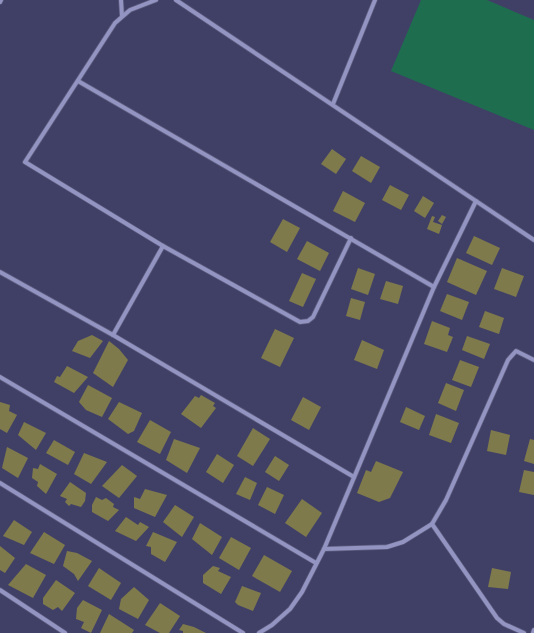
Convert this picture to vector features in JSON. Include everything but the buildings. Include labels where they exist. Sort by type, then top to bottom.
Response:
[{"type":"street","points":[[121,0],[122,16]]},
{"type":"street","points":[[156,0],[135,8],[122,16],[111,30],[25,162],[163,246],[294,320],[304,323],[313,317],[351,238]]},
{"type":"street","points":[[176,0],[534,240]]},
{"type":"street","points":[[333,104],[375,0]]},
{"type":"street","points":[[78,81],[434,287]]},
{"type":"street","points":[[260,633],[272,625],[290,609],[302,592],[316,562],[324,549],[434,287],[476,201]]},
{"type":"street","points":[[113,335],[163,246]]},
{"type":"street","points":[[0,272],[113,335],[354,477]]},
{"type":"street","points":[[324,549],[387,547],[403,542],[432,524],[446,500],[508,360],[516,351],[534,360]]},
{"type":"street","points":[[0,378],[316,562]]},
{"type":"street","points":[[0,483],[243,633]]},
{"type":"street","points":[[432,524],[497,618],[524,633]]},
{"type":"street","points":[[0,590],[66,633]]},
{"type":"green space","points":[[421,0],[487,0],[534,20],[534,130],[391,71]]}]
